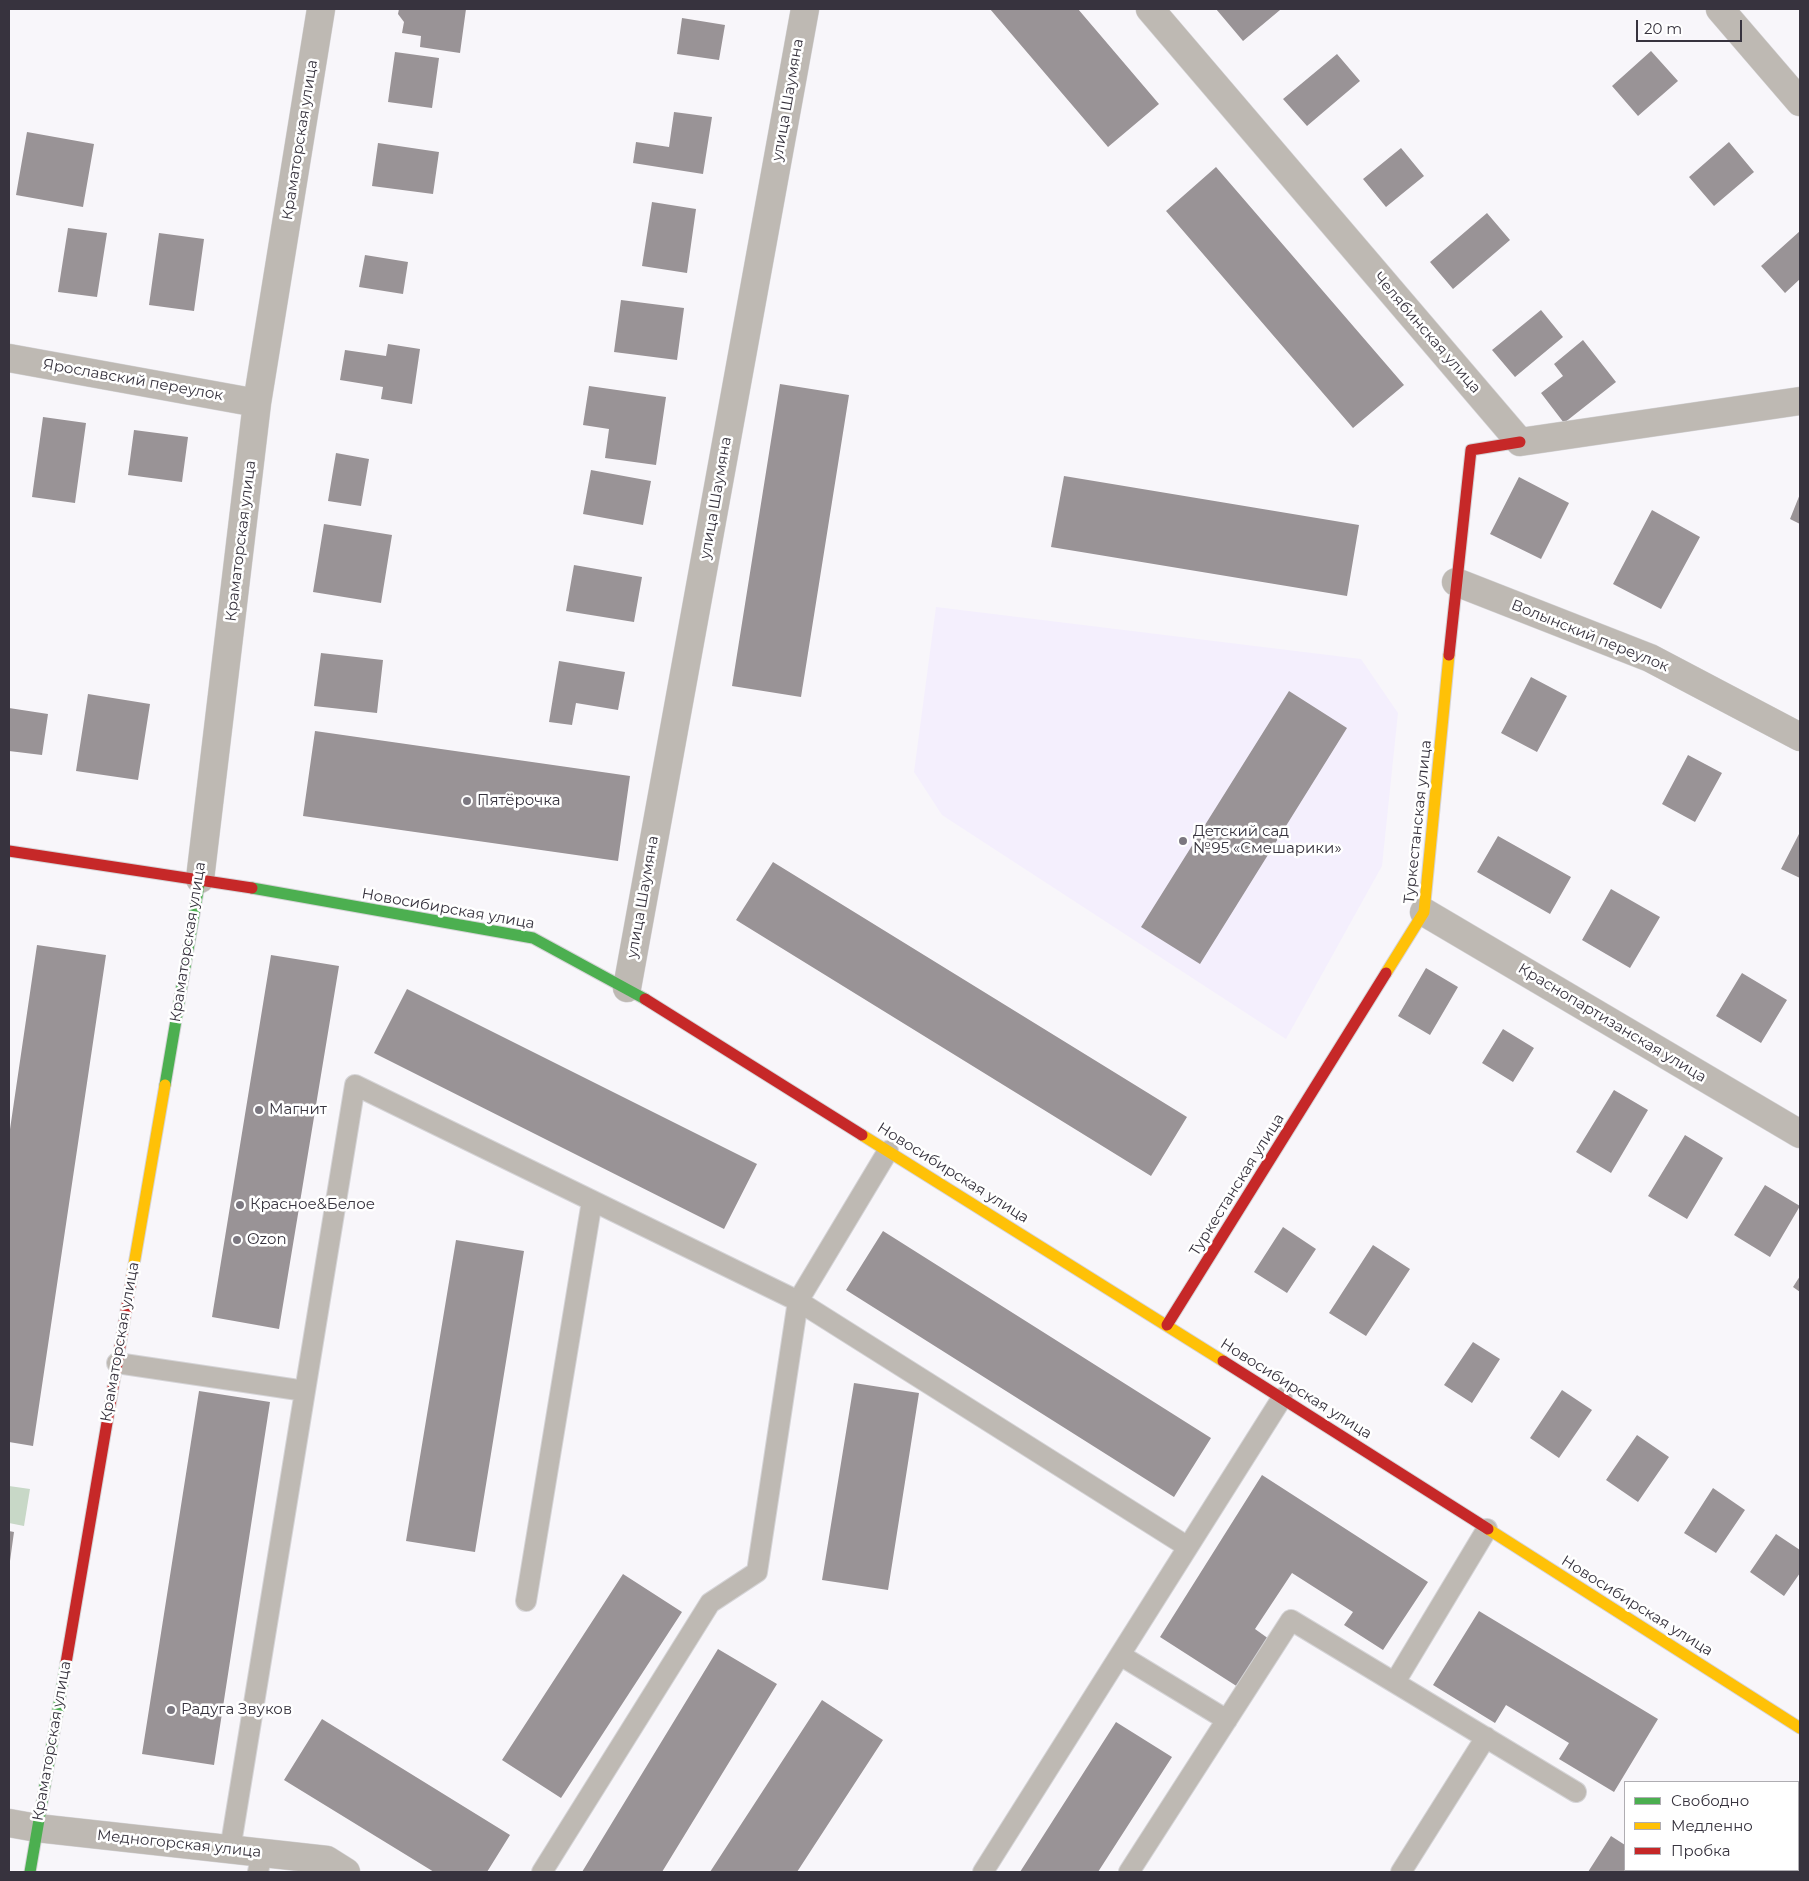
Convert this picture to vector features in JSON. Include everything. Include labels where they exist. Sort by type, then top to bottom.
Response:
[{"type":"main road","name":"Туркестанская улица","points":[[1167,1325],[1424,912],[1456,582],[1471,450],[1520,442]]},
{"type":"main road","name":"Новосибирская улица","points":[[9,851],[200,879],[533,938],[627,988],[1167,1325],[1800,1728]]},
{"type":"main road","name":"Краматорская улица","points":[[30,1872],[200,879]]},
{"type":"street","name":"Краматорская улица","points":[[200,879],[258,402],[321,9]]},
{"type":"street","name":"улица Шаумяна","points":[[627,988],[805,9]]},
{"type":"street","name":"Челябинская улица","points":[[1150,9],[1520,442]]},
{"type":"street","points":[[1720,9],[1800,102]]},
{"type":"street","name":"Ярославский переулок","points":[[9,358],[258,402]]},
{"type":"street","points":[[1520,442],[1800,401]]},
{"type":"street","name":"Волынский переулок","points":[[1456,582],[1650,658],[1800,737]]},
{"type":"street","name":"Краснопартизанская улица","points":[[1424,912],[1800,1134]]},
{"type":"street","name":"Медногорская улица","points":[[9,1823],[37,1828],[230,1850],[260,1863],[327,1860],[346,1872]]},
{"type":"lane","points":[[230,1850],[355,1085],[798,1301],[1188,1547]]},
{"type":"lane","points":[[542,1872],[710,1604],[757,1572],[798,1301],[888,1151]]},
{"type":"lane","points":[[526,1601],[592,1200]]},
{"type":"lane","points":[[117,1363],[305,1391]]},
{"type":"lane","points":[[983,1872],[1282,1398]]},
{"type":"lane","points":[[1395,1682],[1487,1528]]},
{"type":"lane","points":[[1129,1872],[1291,1620],[1576,1792]]},
{"type":"lane","points":[[1120,1655],[1227,1720]]},
{"type":"lane","points":[[1401,1872],[1486,1737]]},
{"type":"shaded area","name":"Детский сад №95 «Смешарики»","points":[[936,607],[1361,659],[1398,713],[1382,866],[1286,1039],[942,815],[914,772]]},
{"type":"green space","points":[[9,1486],[30,1489],[24,1526],[9,1523]]},
{"type":"building","points":[[399,9],[466,9],[460,53],[420,47],[421,36],[402,33],[404,22],[398,14]]},
{"type":"building","points":[[990,9],[1078,9],[1159,104],[1108,147]]},
{"type":"building","points":[[1216,9],[1279,9],[1280,10],[1243,41]]},
{"type":"building","points":[[682,18],[725,25],[719,60],[677,54]]},
{"type":"building","points":[[1651,51],[1678,81],[1638,116],[1612,86]]},
{"type":"building","points":[[395,52],[439,58],[432,108],[388,102]]},
{"type":"building","points":[[1337,54],[1360,81],[1307,126],[1283,99]]},
{"type":"building","points":[[674,112],[712,117],[703,174],[633,163],[636,142],[669,147]]},
{"type":"building","points":[[27,132],[94,144],[83,207],[16,195]]},
{"type":"building","points":[[1729,142],[1754,172],[1714,206],[1689,177]]},
{"type":"building","points":[[378,143],[439,152],[433,194],[372,186]]},
{"type":"building","points":[[1401,148],[1424,176],[1386,207],[1363,179]]},
{"type":"building","points":[[1216,167],[1404,385],[1353,428],[1166,211]]},
{"type":"building","points":[[652,202],[696,209],[687,273],[642,266]]},
{"type":"building","points":[[1487,213],[1510,240],[1453,289],[1430,262]]},
{"type":"building","points":[[68,228],[107,233],[97,297],[58,292]]},
{"type":"building","points":[[1800,231],[1800,279],[1785,293],[1761,266]]},
{"type":"building","points":[[159,233],[204,239],[194,311],[149,305]]},
{"type":"building","points":[[365,255],[408,262],[403,294],[359,287]]},
{"type":"building","points":[[621,300],[684,308],[677,360],[614,352]]},
{"type":"building","points":[[1541,310],[1563,337],[1515,377],[1492,350]]},
{"type":"building","points":[[1583,340],[1616,382],[1564,423],[1541,393],[1563,376],[1554,364]]},
{"type":"building","points":[[388,344],[420,349],[412,404],[381,399],[383,387],[340,380],[345,350],[386,356]]},
{"type":"building","points":[[780,384],[849,395],[801,697],[732,686]]},
{"type":"building","points":[[589,386],[666,397],[656,465],[605,458],[609,429],[583,425]]},
{"type":"building","points":[[43,417],[86,423],[75,503],[32,497]]},
{"type":"building","points":[[134,430],[188,437],[182,482],[128,475]]},
{"type":"building","points":[[336,453],[369,459],[361,506],[328,501]]},
{"type":"building","points":[[591,470],[651,481],[643,525],[583,514]]},
{"type":"building","points":[[1064,476],[1359,525],[1347,596],[1051,547]]},
{"type":"building","points":[[1519,477],[1569,503],[1541,559],[1490,534]]},
{"type":"building","points":[[1800,494],[1800,524],[1790,519]]},
{"type":"building","points":[[1652,510],[1700,537],[1661,609],[1613,584]]},
{"type":"building","points":[[324,524],[392,535],[381,603],[313,592]]},
{"type":"building","points":[[574,565],[642,577],[634,622],[566,611]]},
{"type":"building","points":[[321,653],[383,660],[377,713],[314,706]]},
{"type":"building","points":[[559,661],[625,672],[618,710],[576,703],[572,725],[549,722]]},
{"type":"building","points":[[1531,677],[1567,696],[1537,752],[1501,733]]},
{"type":"building","points":[[1289,691],[1347,728],[1200,964],[1141,927]]},
{"type":"building","points":[[88,694],[150,704],[138,780],[76,771]]},
{"type":"building","points":[[9,708],[48,714],[42,755],[9,751]]},
{"type":"building","points":[[315,731],[630,776],[618,861],[303,816]]},
{"type":"building","points":[[1688,755],[1722,773],[1695,822],[1662,804]]},
{"type":"building","points":[[1800,832],[1800,878],[1781,869]]},
{"type":"building","points":[[1498,836],[1571,877],[1550,914],[1477,872]]},
{"type":"building","points":[[773,862],[1187,1117],[1151,1176],[736,920]]},
{"type":"building","points":[[1611,889],[1660,917],[1630,968],[1582,940]]},
{"type":"building","points":[[37,945],[106,955],[33,1446],[9,1442],[9,1136]]},
{"type":"building","points":[[271,955],[339,966],[279,1329],[212,1317]]},
{"type":"building","points":[[1426,968],[1458,987],[1430,1035],[1398,1016]]},
{"type":"building","points":[[1742,973],[1787,1000],[1761,1043],[1716,1016]]},
{"type":"building","points":[[407,989],[757,1164],[724,1229],[374,1053]]},
{"type":"building","points":[[1503,1029],[1534,1048],[1513,1082],[1482,1063]]},
{"type":"building","points":[[1614,1090],[1648,1110],[1611,1173],[1576,1152]]},
{"type":"building","points":[[1685,1135],[1723,1158],[1687,1219],[1648,1196]]},
{"type":"building","points":[[1765,1185],[1800,1206],[1770,1257],[1734,1235]]},
{"type":"building","points":[[1283,1227],[1316,1249],[1287,1293],[1254,1272]]},
{"type":"building","points":[[883,1231],[1211,1438],[1174,1497],[846,1290]]},
{"type":"building","points":[[456,1240],[524,1251],[475,1552],[406,1541]]},
{"type":"building","points":[[1373,1245],[1410,1269],[1366,1336],[1329,1313]]},
{"type":"building","points":[[1800,1276],[1800,1292],[1793,1287]]},
{"type":"building","points":[[1473,1342],[1500,1359],[1472,1403],[1444,1385]]},
{"type":"building","points":[[854,1383],[919,1393],[888,1590],[822,1580]]},
{"type":"building","points":[[1562,1390],[1592,1410],[1559,1458],[1530,1438]]},
{"type":"building","points":[[199,1391],[270,1402],[214,1765],[142,1754]]},
{"type":"building","points":[[1637,1435],[1669,1457],[1638,1502],[1606,1480]]},
{"type":"building","points":[[1262,1475],[1428,1582],[1383,1650],[1344,1625],[1353,1612],[1292,1573],[1255,1629],[1269,1639],[1238,1687],[1160,1637]]},
{"type":"building","points":[[1713,1488],[1745,1510],[1716,1553],[1684,1533]]},
{"type":"building","points":[[9,1531],[14,1532],[10,1561],[9,1561]]},
{"type":"building","points":[[1776,1534],[1800,1550],[1800,1573],[1784,1596],[1750,1572]]},
{"type":"building","points":[[623,1574],[682,1612],[561,1798],[502,1760]]},
{"type":"building","points":[[1479,1611],[1658,1719],[1614,1792],[1559,1759],[1569,1743],[1506,1705],[1495,1723],[1433,1685]]},
{"type":"building","points":[[718,1649],[777,1684],[662,1872],[582,1872]]},
{"type":"building","points":[[822,1700],[883,1740],[797,1872],[710,1872]]},
{"type":"building","points":[[322,1719],[510,1835],[487,1872],[434,1872],[284,1780]]},
{"type":"building","points":[[1116,1722],[1172,1757],[1098,1872],[1020,1872]]},
{"type":"building","points":[[1611,1836],[1624,1844],[1624,1871],[1670,1872],[1588,1872]]},
{"type":"traffic: fast","points":[[165,1085],[200,879]]},
{"type":"traffic: fast","points":[[252,888],[533,938],[645,999]]},
{"type":"traffic: fast","points":[[30,1872],[66,1663]]},
{"type":"traffic: slow","points":[[1386,973],[1424,912],[1449,655]]},
{"type":"traffic: slow","points":[[132,1276],[165,1085]]},
{"type":"traffic: slow","points":[[862,1135],[1223,1361]]},
{"type":"traffic: slow","points":[[1488,1529],[1800,1728]]},
{"type":"traffic: jam","points":[[1449,655],[1471,450],[1520,442]]},
{"type":"traffic: jam","points":[[9,851],[252,888]]},
{"type":"traffic: jam","points":[[1167,1325],[1386,973]]},
{"type":"traffic: jam","points":[[645,999],[862,1135]]},
{"type":"traffic: jam","points":[[66,1663],[132,1276]]},
{"type":"traffic: jam","points":[[1223,1361],[1488,1529]]},
{"type":"place","name":"Пятёрочка","points":[[467,801]]},
{"type":"place","name":"Детский сад №95 «Смешарики»","points":[[1183,841]]},
{"type":"place","name":"Магнит","points":[[259,1110]]},
{"type":"place","name":"Красное&Белое","points":[[240,1205]]},
{"type":"place","name":"Ozon","points":[[237,1240]]},
{"type":"place","name":"Радуга Звуков","points":[[171,1710]]}]
